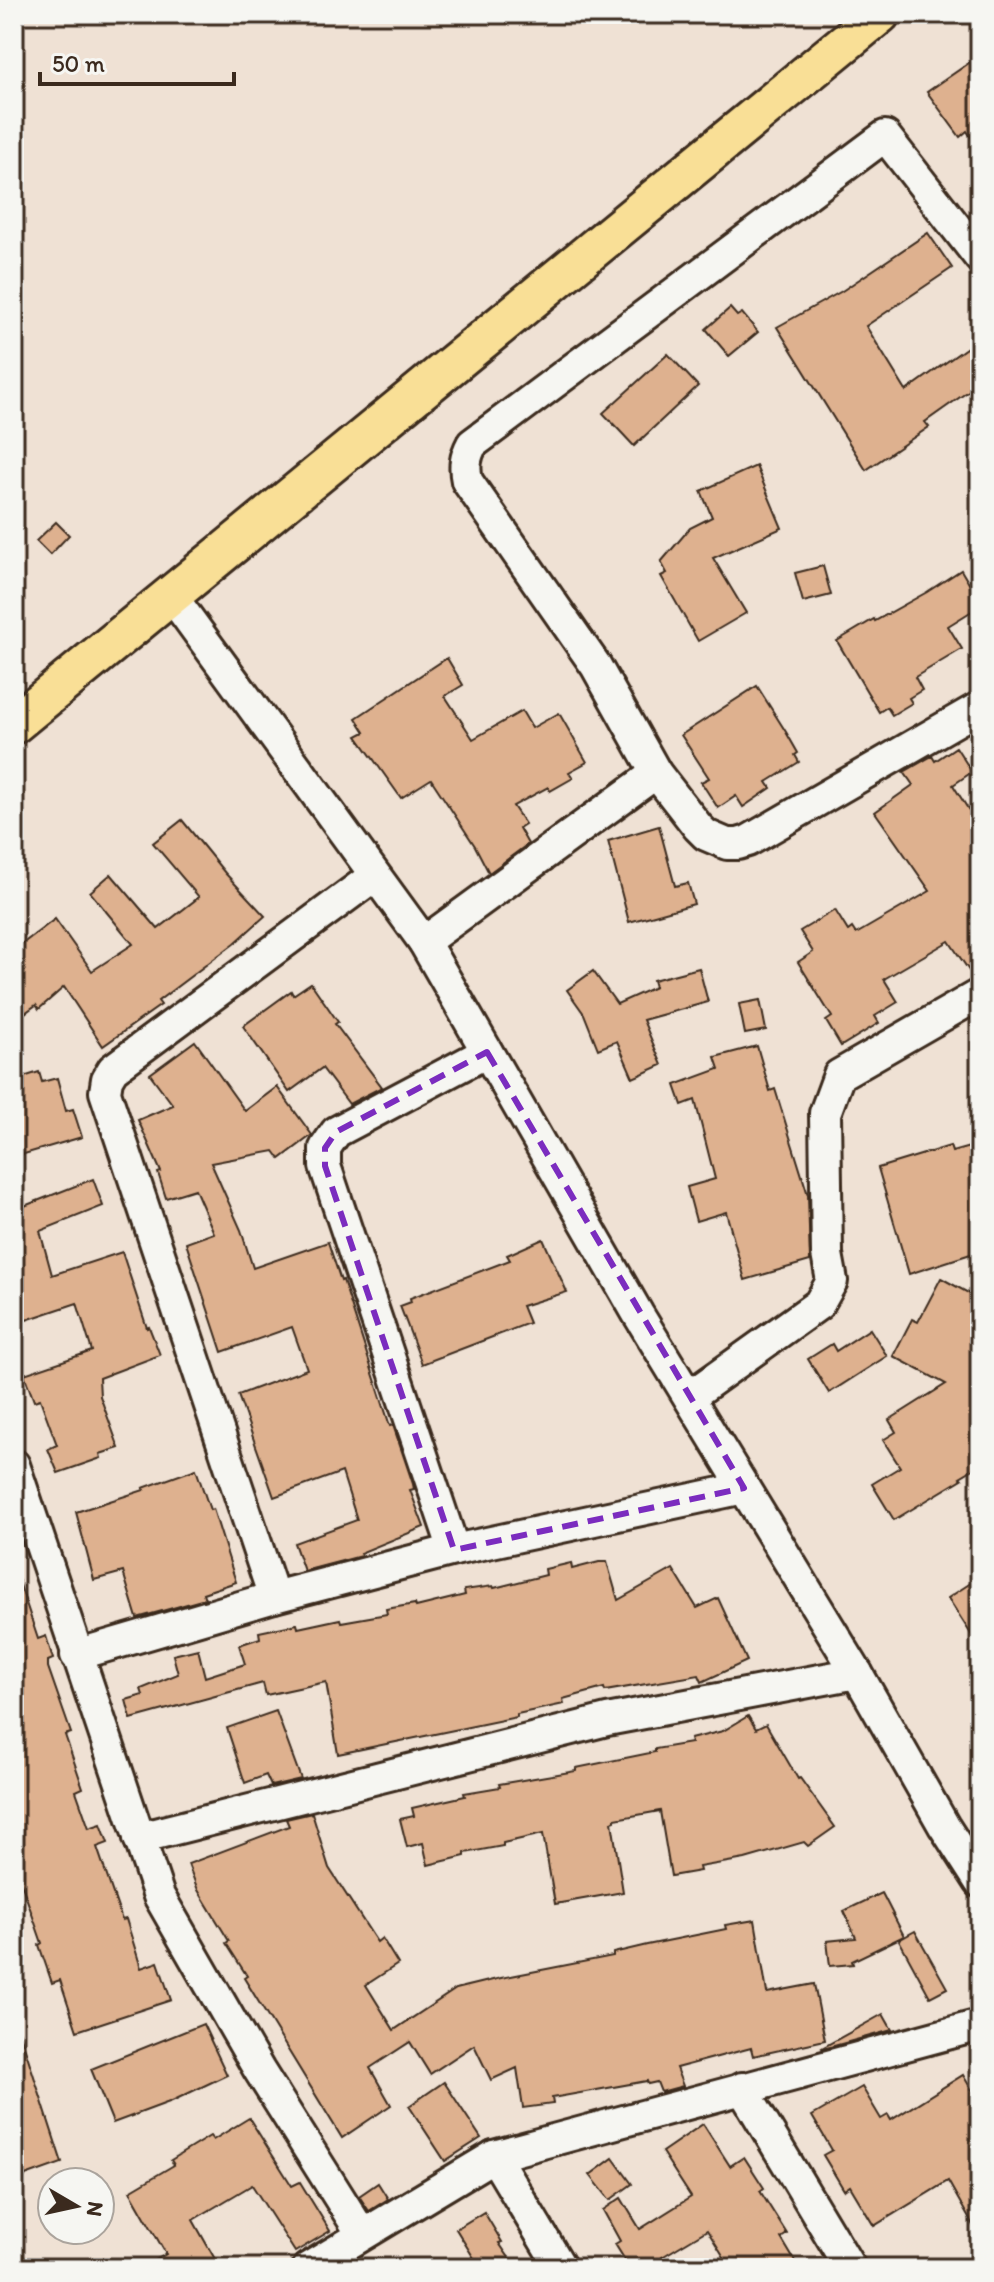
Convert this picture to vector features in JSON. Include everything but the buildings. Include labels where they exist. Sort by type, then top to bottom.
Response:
[{"type":"main road","points":[[14,724],[880,14]]},
{"type":"street","points":[[980,258],[885,136],[472,444],[466,456],[467,481],[596,666],[656,773],[706,835],[727,844],[738,844],[980,707]]},
{"type":"street","points":[[171,595],[424,942],[638,1314],[857,1673],[944,1826],[980,1882]]},
{"type":"street","points":[[424,942],[656,773]]},
{"type":"street","points":[[274,1597],[105,1092],[113,1069],[374,876]]},
{"type":"street","points":[[689,1397],[819,1304],[832,1281],[827,1254],[825,1113],[839,1075],[980,994]]},
{"type":"street","points":[[454,1550],[325,1166],[325,1148],[336,1132],[487,1052]]},
{"type":"street","points":[[14,1465],[159,1896],[259,2070],[362,2234]]},
{"type":"street","points":[[76,1655],[274,1597],[454,1550],[744,1488]]},
{"type":"street","points":[[139,1838],[607,1720],[857,1673]]},
{"type":"street","points":[[308,2268],[494,2156],[742,2088],[978,2030]]},
{"type":"street","points":[[742,2088],[850,2268]]},
{"type":"street","points":[[494,2156],[561,2268]]},
{"type":"highlighted area","points":[[487,1052],[744,1488],[454,1550],[325,1166],[325,1148],[336,1132]]}]
